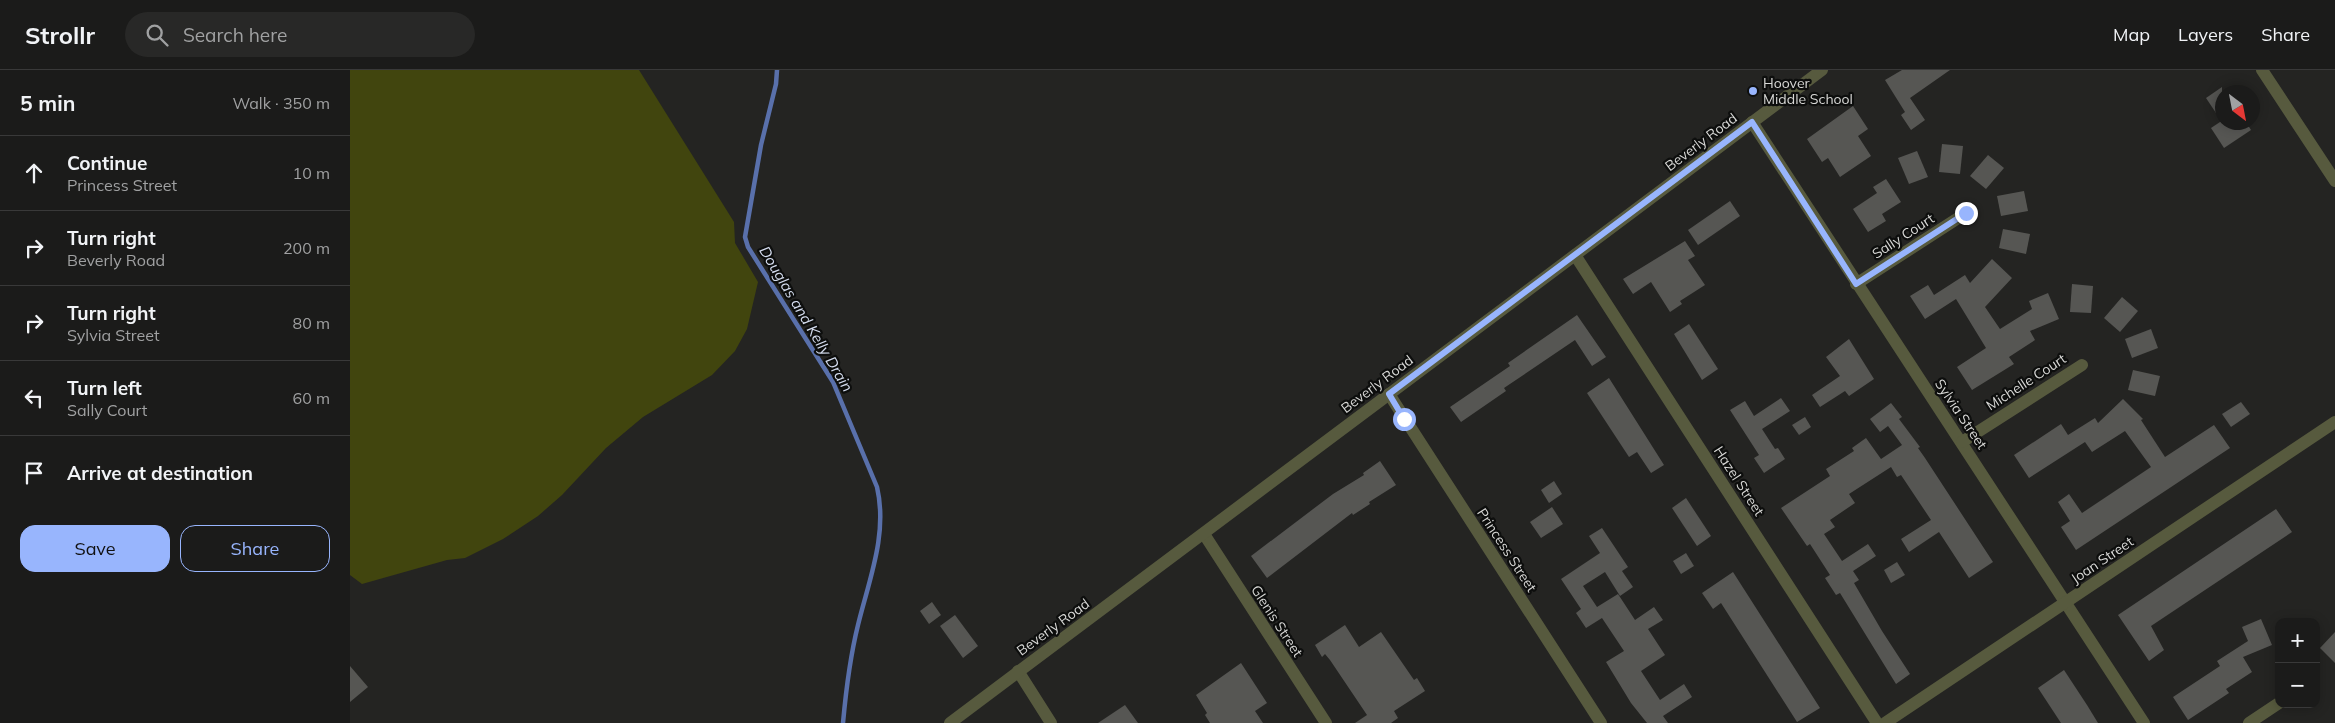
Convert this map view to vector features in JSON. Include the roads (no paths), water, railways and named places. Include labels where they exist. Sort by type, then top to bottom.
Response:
[{"type":"street","name":"Beverly Road","points":[[950,723],[1822,70]]},
{"type":"street","points":[[2262,70],[2335,181]]},
{"type":"street","name":"Sylvia Street","points":[[1752,122],[2144,723]]},
{"type":"street","name":"Sally Court","points":[[1856,284],[1966,213]]},
{"type":"street","name":"Hazel Street","points":[[1575,255],[1877,723]]},
{"type":"street","name":"Michelle Court","points":[[1962,442],[2082,364]]},
{"type":"street","name":"Princess Street","points":[[1389,394],[1601,723]]},
{"type":"street","name":"Joan Street","points":[[1885,723],[2335,422]]},
{"type":"street","name":"Glenis Street","points":[[1204,534],[1326,723]]},
{"type":"street","points":[[1018,671],[1052,723]]},
{"type":"street","points":[[2249,723],[2275,706]]},
{"type":"waterway","name":"Douglas and Kelly Drain","points":[[777,70],[776,84],[761,145],[745,237],[748,247],[833,382],[877,487],[880,505],[879,539],[876,557],[853,649],[843,723]]},
{"type":"place","name":"Hoover Middle School","points":[[1753,91]]}]
